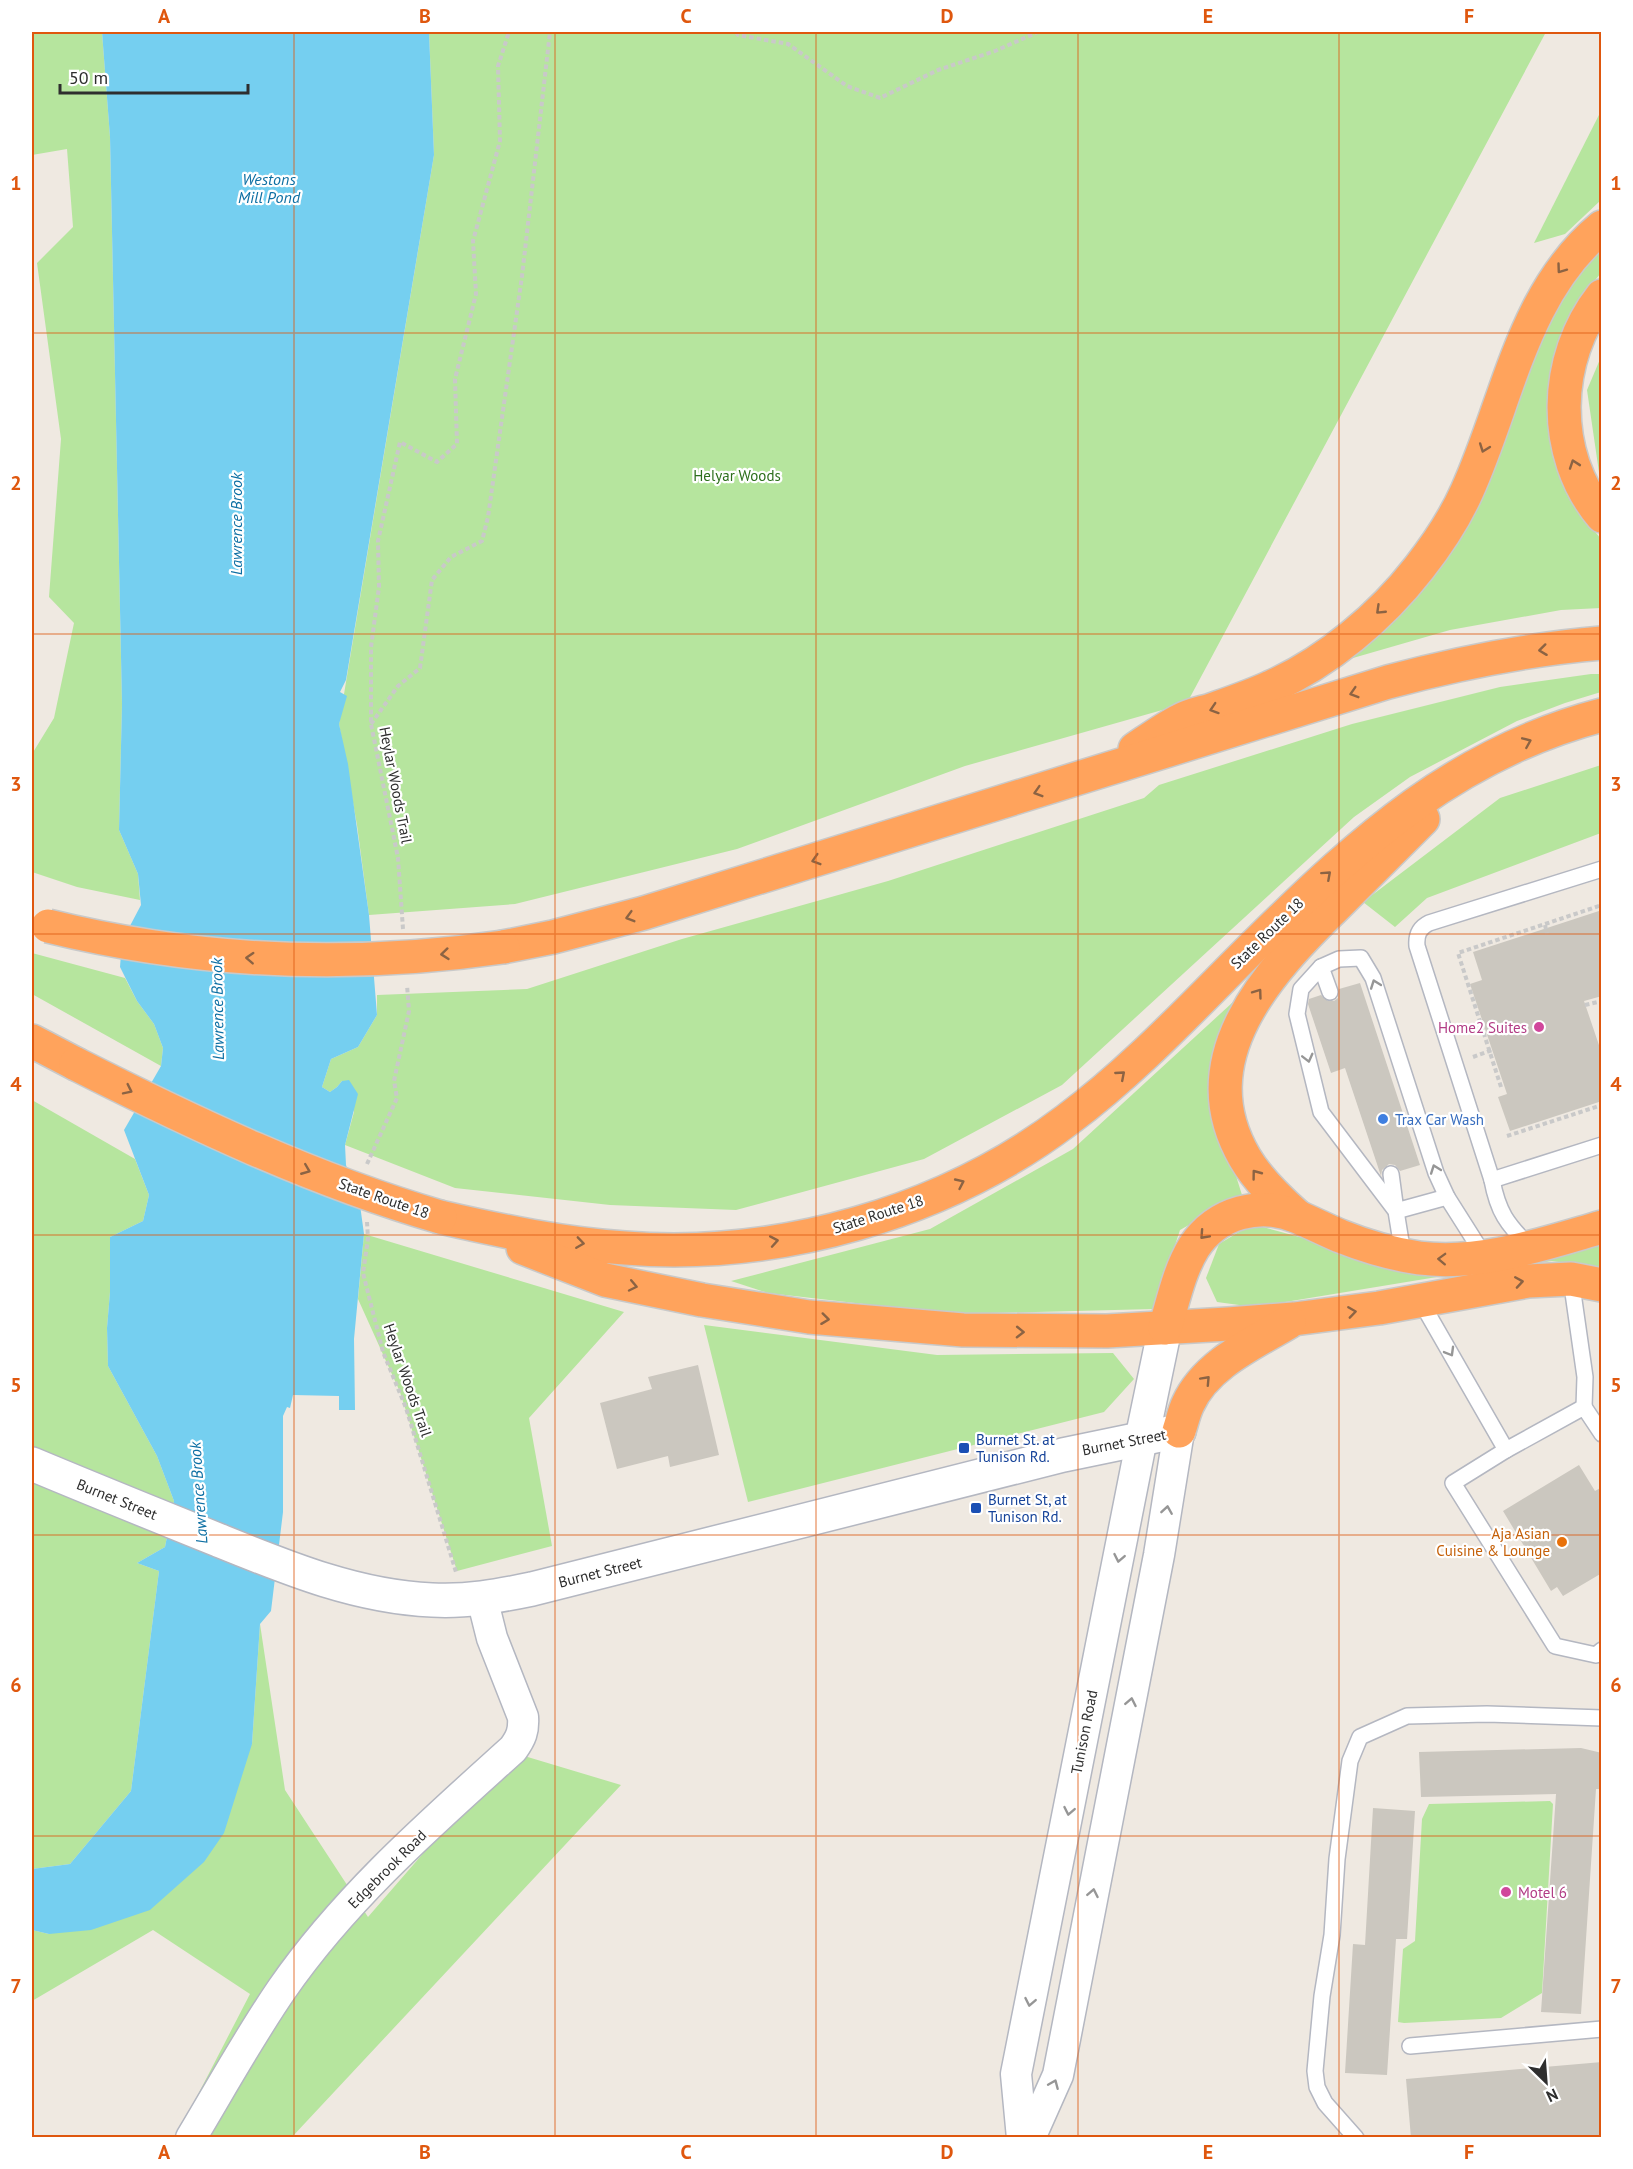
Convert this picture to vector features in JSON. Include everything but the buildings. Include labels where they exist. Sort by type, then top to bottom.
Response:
[{"type":"highway","points":[[1094,775],[1182,719],[1230,704],[1272,687],[1298,673],[1350,637],[1397,593],[1437,543],[1466,494],[1527,330],[1542,299],[1575,251],[1602,227]]},
{"type":"highway","points":[[1602,296],[1590,311],[1575,342],[1566,375],[1564,418],[1572,459],[1587,495],[1602,516]]},
{"type":"highway","points":[[40,924],[85,936],[163,950],[268,959],[380,960],[503,947],[644,913],[1434,670],[1526,652],[1602,644]]},
{"type":"highway","name":"State Route 18","points":[[32,1041],[75,1064],[255,1149],[346,1186],[440,1217],[508,1232],[626,1248],[694,1249],[764,1243],[804,1236],[866,1221],[931,1197],[989,1169],[1066,1120],[1124,1072],[1350,855],[1418,801],[1474,767],[1525,742],[1602,715]]},
{"type":"highway","points":[[1297,1216],[1256,1173],[1236,1139],[1231,1125],[1226,1086],[1227,1066],[1238,1028],[1257,994],[1288,955],[1474,767]]},
{"type":"highway","points":[[1165,1328],[1187,1260],[1203,1236],[1230,1215],[1253,1210],[1297,1216],[1341,1236],[1403,1254],[1445,1259],[1485,1257],[1602,1227]]},
{"type":"highway","points":[[440,1217],[605,1280],[759,1310],[862,1323],[963,1330],[1057,1332],[1165,1328],[1294,1319],[1421,1302],[1528,1281],[1586,1282]]},
{"type":"highway","points":[[1179,1431],[1188,1402],[1210,1374],[1237,1354],[1294,1319]]},
{"type":"street","name":"Tunison Road","points":[[1022,2138],[1016,2074],[1165,1328]]},
{"type":"street","name":"Burnet Street","points":[[32,1464],[310,1576],[371,1592],[430,1600],[469,1600],[532,1589],[1063,1455],[1179,1431]]},
{"type":"street","points":[[1030,2138],[1058,2075],[1159,1555],[1179,1431]]},
{"type":"street","name":"Edgebrook Road","points":[[191,2138],[282,1989],[333,1924],[389,1864],[520,1740],[524,1730],[523,1717],[492,1638],[469,1600]]},
{"type":"street","points":[[1085,1728],[1124,1736]]},
{"type":"lane","points":[[1529,1246],[1507,1224],[1496,1200],[1492,1180],[1417,946],[1418,933],[1429,923],[1602,869]]},
{"type":"lane","points":[[1396,1211],[1321,1112],[1297,1014],[1301,989],[1322,968],[1339,959],[1361,958],[1373,978],[1436,1173],[1447,1197],[1485,1257]]},
{"type":"lane","points":[[1322,968],[1330,992]]},
{"type":"lane","points":[[1492,1180],[1602,1145]]},
{"type":"lane","points":[[1391,1174],[1403,1254]]},
{"type":"lane","points":[[1396,1211],[1447,1197]]},
{"type":"lane","points":[[1586,1282],[1584,1407],[1602,1434]]},
{"type":"lane","points":[[1421,1302],[1506,1450]]},
{"type":"lane","points":[[1584,1407],[1506,1450],[1453,1483],[1555,1646],[1600,1654]]},
{"type":"lane","points":[[1356,2138],[1325,2103],[1317,2087],[1315,2071],[1322,1996],[1332,1935],[1337,1859],[1350,1761],[1360,1737],[1407,1716],[1487,1714],[1602,1718]]},
{"type":"lane","points":[[1410,2046],[1602,2029]]},
{"type":"path","name":"Heylar Woods Trail","points":[[404,940],[398,858],[371,724],[371,647],[379,587],[378,541],[400,442],[437,462],[457,444],[455,379],[476,294],[473,241],[500,141],[498,66],[509,32]]},
{"type":"path","points":[[371,724],[398,686],[420,668],[432,580],[451,557],[482,541],[489,517],[522,276],[550,32]]},
{"type":"path","points":[[736,32],[738,35],[788,44],[847,86],[880,98],[938,70],[995,51],[1039,32]]},
{"type":"path","points":[[1501,1087],[1458,953],[1602,905]]},
{"type":"path","points":[[1545,924],[1547,934]]},
{"type":"path","points":[[364,1172],[397,1098],[394,1081],[409,1011],[406,975]]},
{"type":"path","points":[[1585,1005],[1602,1000]]},
{"type":"path","points":[[1507,1136],[1553,1119],[1602,1105]]},
{"type":"path","name":"Heylar Woods Trail","points":[[366,1217],[368,1239],[363,1273],[382,1352],[406,1408],[459,1580],[469,1600]]},
{"type":"green space","points":[[32,32],[102,32],[110,137],[122,704],[119,830],[138,874],[140,900],[77,887],[32,872],[32,754],[54,718],[74,623],[49,597],[61,439],[37,263],[73,227],[67,149],[32,155]]},
{"type":"green space","name":"Helyar Woods","points":[[429,32],[1546,32],[1187,703],[965,766],[737,849],[515,904],[369,915],[357,825],[339,724],[434,155]]},
{"type":"green space","points":[[1601,111],[1601,200],[1565,234],[1534,243]]},
{"type":"green space","points":[[1601,244],[1601,273],[1580,298],[1556,354],[1583,517],[1601,539],[1601,608],[1561,610],[1450,630],[1346,660],[1439,561],[1493,473],[1553,306]]},
{"type":"green space","points":[[1601,357],[1601,486],[1587,390]]},
{"type":"green space","points":[[1601,674],[1601,692],[1517,721],[1410,777],[1354,817],[1062,1085],[924,1159],[736,1210],[610,1205],[455,1188],[345,1145],[354,1112],[342,1081],[330,1092],[322,1087],[331,1059],[358,1047],[377,1015],[377,995],[527,989],[682,939],[888,881],[1144,798],[1159,785],[1352,724],[1500,687]]},
{"type":"green space","points":[[1601,765],[1601,833],[1427,898],[1395,927],[1363,902],[1500,798]]},
{"type":"green space","points":[[32,953],[125,978],[137,1001],[154,1024],[163,1048],[161,1066],[32,994]]},
{"type":"green space","points":[[1257,980],[1208,1087],[1242,1195],[1180,1230],[1154,1309],[951,1314],[768,1293],[731,1281],[930,1229],[1073,1149]]},
{"type":"green space","points":[[32,1100],[135,1159],[149,1195],[143,1221],[110,1237],[108,1366],[157,1456],[174,1501],[165,1547],[137,1563],[159,1571],[131,1791],[70,1864],[32,1869]]},
{"type":"green space","points":[[1252,1224],[1443,1276],[1254,1307],[1217,1302],[1206,1278],[1219,1244]]},
{"type":"green space","points":[[364,1234],[624,1312],[529,1418],[552,1546],[457,1571],[400,1392],[358,1299]]},
{"type":"green space","points":[[1601,1242],[1601,1268],[1552,1261],[1538,1263],[1541,1257]]},
{"type":"green space","points":[[704,1325],[937,1355],[1113,1353],[1134,1379],[1104,1412],[748,1502]]},
{"type":"green space","points":[[260,1624],[285,1790],[368,1917],[511,1752],[621,1785],[292,2137],[176,2137],[250,1994],[153,1930],[32,2001],[32,1930],[49,1934],[252,1744]]},
{"type":"green space","points":[[1550,1801],[1553,1804],[1542,1993],[1501,2018],[1398,2022],[1403,1949],[1415,1941],[1422,1819],[1429,1804]]},
{"type":"water","points":[[102,32],[429,32],[434,155],[346,680],[340,692],[347,696],[339,724],[348,764],[369,915],[377,1015],[358,1047],[331,1059],[322,1087],[330,1092],[342,1081],[349,1080],[358,1094],[345,1145],[346,1165],[360,1205],[364,1234],[354,1339],[355,1410],[339,1410],[339,1396],[293,1395],[290,1408],[287,1407],[283,1416],[283,1512],[271,1611],[260,1624],[252,1744],[224,1833],[204,1862],[150,1910],[91,1930],[49,1934],[32,1930],[32,1869],[70,1864],[131,1791],[159,1571],[137,1563],[165,1547],[174,1501],[157,1456],[108,1366],[110,1237],[143,1221],[149,1195],[124,1130],[161,1066],[163,1048],[154,1024],[137,1001],[120,967],[122,941],[141,905],[138,874],[119,830],[122,704],[110,137]]},
{"type":"place","name":"Home2 Suites","points":[[1539,1027]]},
{"type":"place","name":"Trax Car Wash","points":[[1383,1119]]},
{"type":"place","name":"Burnet St. at Tunison Rd.","points":[[964,1448]]},
{"type":"place","name":"Burnet St, at Tunison Rd.","points":[[976,1508]]},
{"type":"place","name":"Aja Asian Cuisine & Lounge","points":[[1562,1542]]},
{"type":"place","name":"Motel 6","points":[[1506,1892]]},
{"type":"water label","name":"Westons Mill Pond","points":[[269,188]]},
{"type":"water label","name":"Lawrence Brook","points":[[236,524]]},
{"type":"water label","name":"Lawrence Brook","points":[[217,1009]]},
{"type":"water label","name":"Lawrence Brook","points":[[198,1493]]}]
